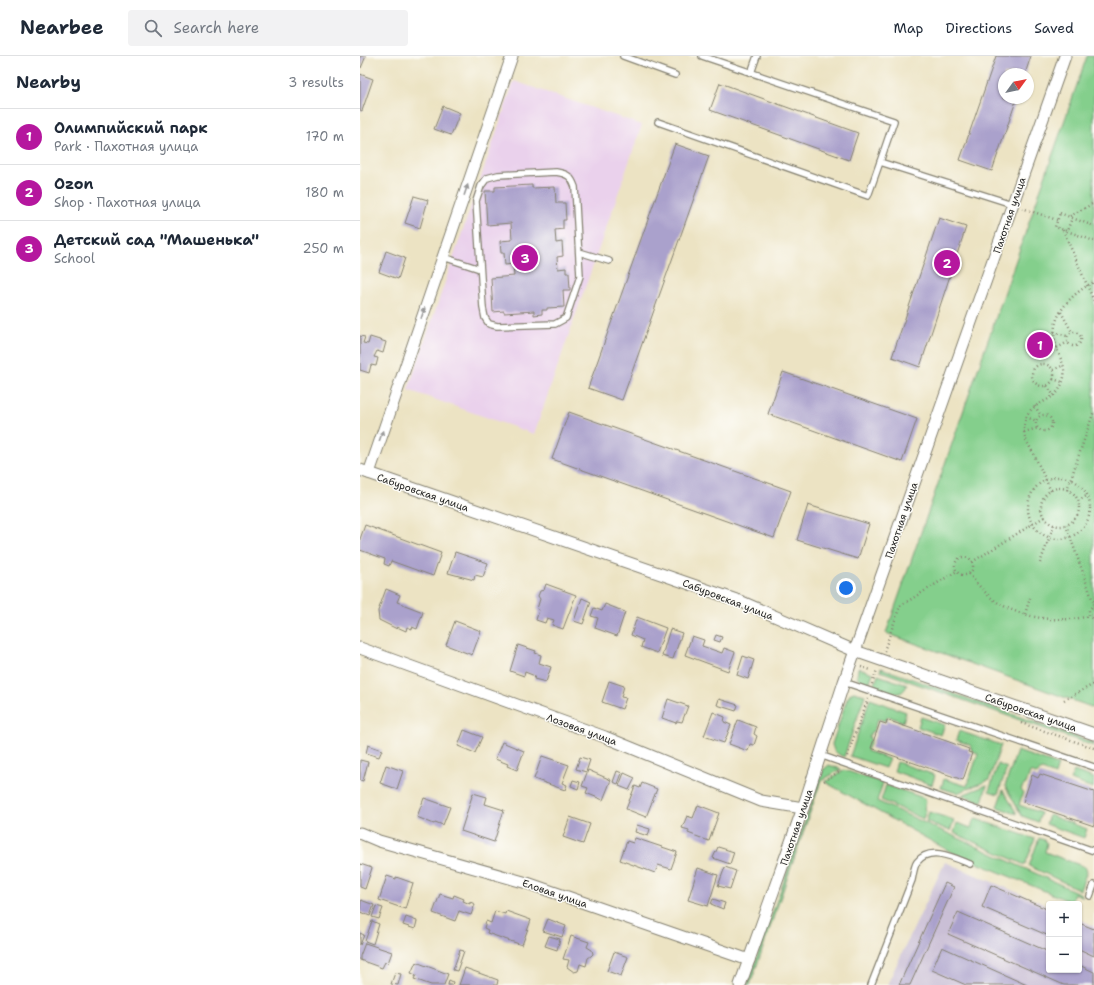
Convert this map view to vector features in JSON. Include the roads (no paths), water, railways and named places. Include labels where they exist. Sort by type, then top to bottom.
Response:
[{"type":"street","points":[[364,472],[443,257],[512,56]]},
{"type":"street","name":"Пахотная улица","points":[[740,985],[803,808],[844,682],[1065,56]]},
{"type":"street","name":"Сабуровская улица","points":[[364,472],[742,602],[855,651],[882,657],[1094,734]]},
{"type":"street","name":"Лозовая улица","points":[[360,648],[605,738],[761,801],[803,808]]},
{"type":"street","name":"Еловая улица","points":[[360,833],[379,841],[527,883],[748,960]]},
{"type":"lane","points":[[623,56],[674,75]]},
{"type":"lane","points":[[658,122],[868,196],[894,121],[702,56]]},
{"type":"lane","points":[[751,72],[757,56]]},
{"type":"lane","points":[[880,162],[1012,204]]},
{"type":"lane","points":[[556,172],[564,173],[572,178],[575,187],[580,276],[566,318],[555,324],[497,326],[489,324],[485,318],[483,308],[480,269],[476,200],[481,186],[487,178],[498,175],[556,172]]},
{"type":"lane","points":[[579,252],[609,261]]},
{"type":"lane","points":[[443,257],[480,269]]},
{"type":"lane","points":[[844,682],[1094,767]]},
{"type":"lane","points":[[820,755],[1094,851]]},
{"type":"lane","points":[[871,985],[912,880],[917,862],[926,855],[942,853],[970,864]]},
{"type":"lane","points":[[1090,896],[1094,885]]},
{"type":"place","name":"Детский сад \"Машенька\"","points":[[525,258]]},
{"type":"place","name":"Ozon","points":[[947,263]]},
{"type":"place","name":"Олимпийский парк","points":[[1040,345]]}]
